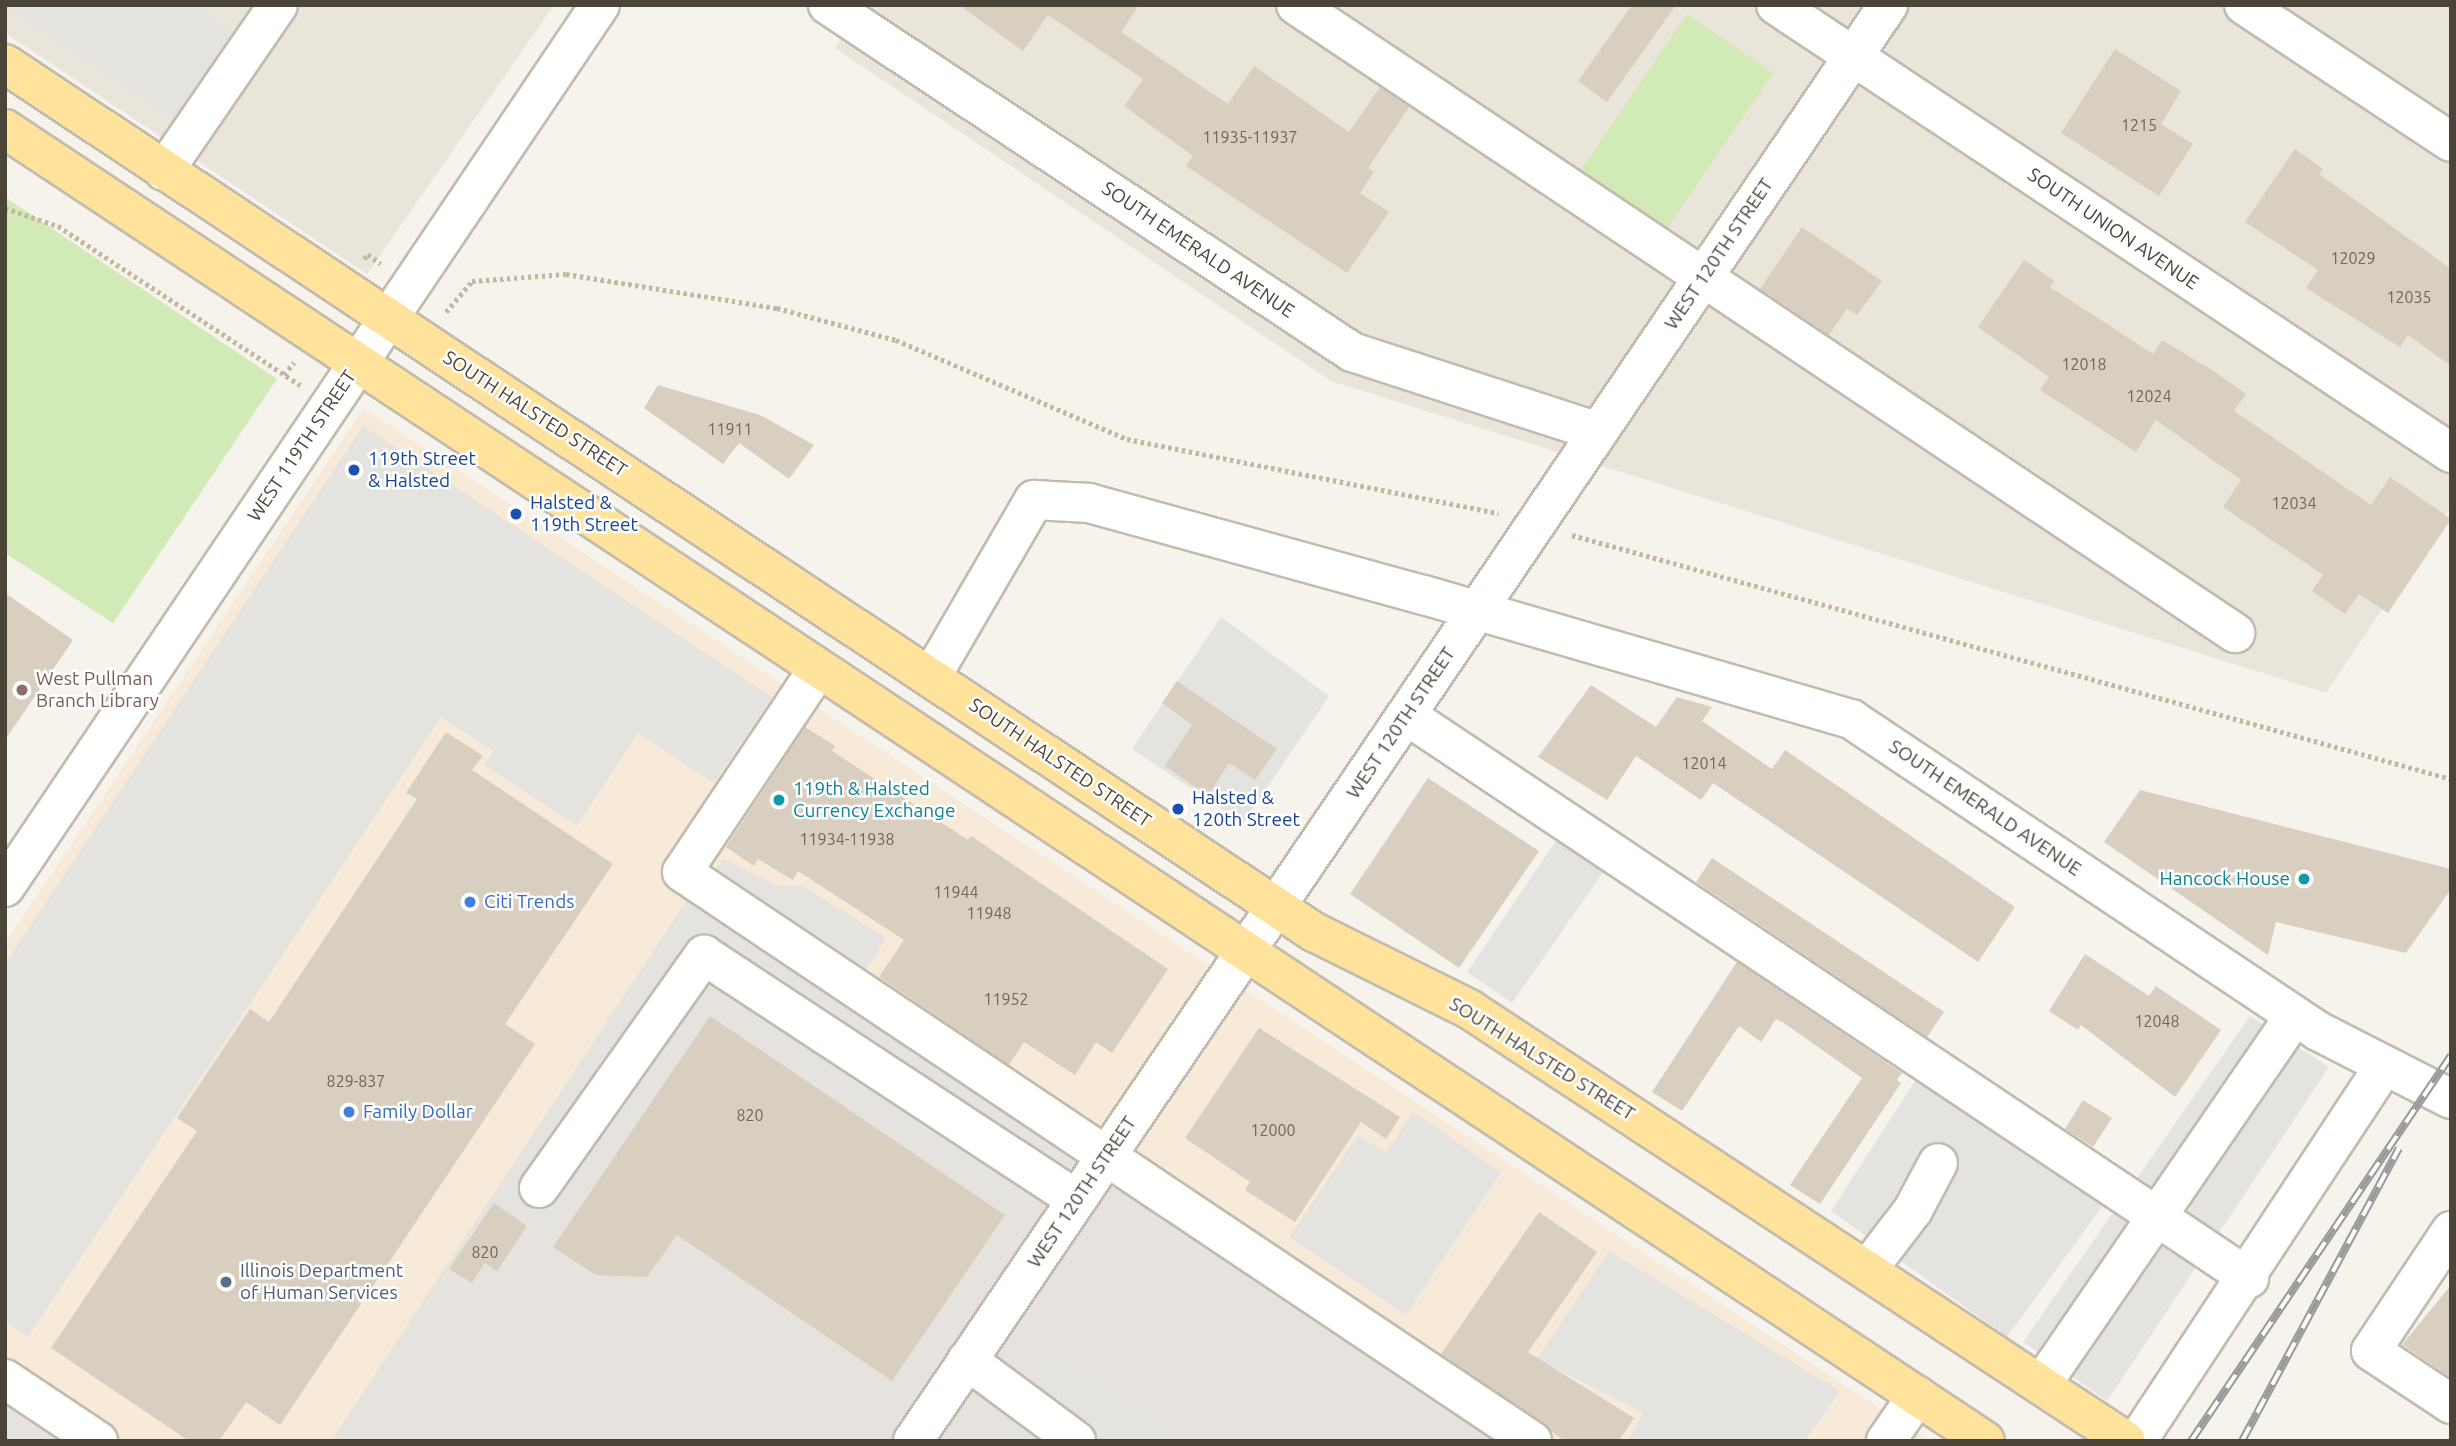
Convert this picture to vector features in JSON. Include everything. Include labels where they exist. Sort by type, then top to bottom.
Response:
[{"type":"main road","name":"SOUTH HALSTED STREET","points":[[5,64],[1276,907],[1469,1009],[2126,1441]]},
{"type":"main road","points":[[5,129],[1985,1441]]},
{"type":"street","points":[[164,171],[278,5]]},
{"type":"street","name":"WEST 119TH STREET","points":[[5,887],[600,5]]},
{"type":"street","name":"SOUTH EMERALD AVENUE","points":[[828,5],[878,19],[1352,352],[1598,432]]},
{"type":"street","points":[[1296,5],[2235,633]]},
{"type":"street","name":"SOUTH UNION AVENUE","points":[[1776,5],[2451,453]]},
{"type":"street","name":"WEST 120TH STREET","points":[[913,1441],[1888,5]]},
{"type":"street","points":[[2244,5],[2451,142]]},
{"type":"street","name":"SOUTH EMERALD AVENUE","points":[[931,677],[1034,500],[1089,503],[1478,610],[1851,719],[2295,1016],[2451,1099]]},
{"type":"street","points":[[818,668],[682,872],[1108,1154],[1532,1441]]},
{"type":"street","points":[[1406,715],[2249,1278]]},
{"type":"street","points":[[539,1188],[704,955],[1077,1200]]},
{"type":"street","points":[[2041,1385],[2295,1016]]},
{"type":"street","points":[[2137,1441],[2249,1278],[2385,1065]]},
{"type":"street","points":[[1867,1270],[1913,1210],[1938,1163]]},
{"type":"street","points":[[2451,1231],[2371,1351],[2451,1404]]},
{"type":"street","points":[[967,1360],[1076,1441]]},
{"type":"street","points":[[5,1379],[98,1441]]},
{"type":"street","points":[[1886,1441],[1917,1396]]},
{"type":"path","points":[[5,208],[58,226],[284,375]]},
{"type":"path","points":[[446,311],[472,281],[566,274],[777,308],[896,340],[1127,439],[1482,508]]},
{"type":"path","points":[[1578,537],[2451,779]]},
{"type":"shaded area","points":[[5,5],[554,5],[367,274],[5,33]]},
{"type":"shaded area","points":[[13,5],[196,5],[234,33],[176,120],[10,9]]},
{"type":"shaded area","points":[[864,5],[2451,5],[2451,507],[2326,693],[1331,381],[835,48]]},
{"type":"shaded area","points":[[364,408],[1929,1441],[1503,1441],[690,895],[331,1441],[106,1441],[5,1373],[5,943]]},
{"type":"shaded area","points":[[363,426],[772,697],[714,783],[638,733],[577,826],[484,765],[493,751],[441,717],[28,1337],[5,1322],[5,964]]},
{"type":"shaded area","points":[[1221,617],[1329,696],[1243,823],[1132,749]]},
{"type":"shaded area","points":[[1562,832],[1608,865],[1512,1003],[1467,972]]},
{"type":"shaded area","points":[[723,859],[779,886],[803,886],[886,938],[862,977],[710,876]]},
{"type":"shaded area","points":[[690,895],[1503,1441],[331,1441]]},
{"type":"shaded area","points":[[700,902],[1052,1138],[1010,1204],[709,1002],[549,1232],[502,1198]]},
{"type":"shaded area","points":[[2250,1016],[2329,1067],[2107,1401],[2023,1342]]},
{"type":"shaded area","points":[[1921,1072],[2104,1204],[2007,1337],[1831,1211]]},
{"type":"shaded area","points":[[1413,1112],[1501,1172],[1406,1315],[1289,1237],[1358,1135],[1386,1153]]},
{"type":"shaded area","points":[[1609,1251],[1840,1391],[1805,1441],[1628,1441],[1643,1413],[1537,1359]]},
{"type":"shaded area","points":[[1054,1351],[1183,1441],[996,1441]]},
{"type":"shaded area","points":[[5,1373],[106,1441],[5,1441]]},
{"type":"green space","points":[[1687,14],[1773,73],[1660,239],[1574,180]]},
{"type":"green space","points":[[5,197],[277,379],[113,623],[5,553]]},
{"type":"building","points":[[959,5],[1139,5],[1121,32],[1228,104],[1254,66],[1349,132],[1380,87],[1409,107],[1368,168],[1374,172],[1360,193],[1389,212],[1347,273],[1186,166],[1193,156],[1124,106],[1143,79],[1048,15],[1023,51]]},
{"type":"building","points":[[1632,5],[1676,5],[1607,102],[1578,81]]},
{"type":"building","points":[[2115,49],[2181,91],[2161,124],[2193,144],[2159,196],[2061,133]]},
{"type":"building","points":[[2295,149],[2323,169],[2319,174],[2451,269],[2451,366],[2408,335],[2400,347],[2306,288],[2318,270],[2245,222]]},
{"type":"building","points":[[1802,227],[1882,281],[1857,315],[1847,309],[1829,335],[1760,289]]},
{"type":"building","points":[[2024,260],[2055,281],[2050,287],[2153,354],[2162,340],[2246,394],[2234,411],[2371,505],[2390,477],[2451,519],[2388,613],[2359,594],[2345,614],[2312,591],[2323,575],[2223,507],[2241,480],[2156,420],[2136,452],[2040,390],[2049,377],[1978,327]]},
{"type":"building","points":[[658,385],[760,415],[814,445],[789,479],[739,443],[723,464],[644,408]]},
{"type":"building","name":"West Pullman Branch Library","points":[[5,593],[73,640],[5,740]]},
{"type":"building","points":[[1177,681],[1277,749],[1255,780],[1229,763],[1208,796],[1165,766],[1192,725],[1162,703]]},
{"type":"building","points":[[1591,685],[1656,727],[1677,697],[1712,707],[1702,721],[1772,769],[1785,750],[2015,907],[1978,962],[1713,783],[1701,800],[1636,756],[1607,800],[1538,757]]},
{"type":"building","points":[[805,727],[835,746],[832,751],[968,840],[971,836],[1168,969],[1112,1053],[1096,1042],[1075,1075],[1024,1042],[1009,1065],[879,977],[904,940],[798,871],[793,880],[758,859],[754,866],[726,847]]},
{"type":"building","points":[[446,732],[483,756],[472,770],[613,864],[505,1024],[535,1044],[280,1425],[246,1402],[219,1441],[189,1441],[51,1348],[197,1131],[177,1118],[250,1009],[269,1022],[417,799],[406,793]]},
{"type":"building","points":[[1428,778],[1539,851],[1459,968],[1350,894]]},
{"type":"building","name":"Hancock House","points":[[2140,790],[2451,869],[2451,889],[2406,953],[2276,922],[2268,955],[2104,842]]},
{"type":"building","points":[[1712,858],[1944,1012],[1927,1037],[1696,882]]},
{"type":"building","points":[[2085,954],[2149,996],[2156,986],[2221,1030],[2175,1097],[2081,1025],[2078,1030],[2049,1011]]},
{"type":"building","points":[[1737,962],[1902,1073],[1897,1080],[1901,1083],[1820,1204],[1790,1185],[1862,1078],[1784,1023],[1776,1019],[1761,1042],[1739,1026],[1682,1111],[1652,1092]]},
{"type":"building","points":[[710,1016],[1005,1215],[892,1381],[677,1235],[647,1277],[596,1275],[553,1247]]},
{"type":"building","points":[[1259,1028],[1400,1117],[1386,1139],[1361,1122],[1295,1222],[1245,1190],[1250,1182],[1185,1138]]},
{"type":"building","points":[[2083,1100],[2112,1118],[2093,1147],[2065,1129]]},
{"type":"building","points":[[494,1203],[527,1226],[497,1271],[485,1263],[472,1283],[449,1269]]},
{"type":"building","points":[[1539,1212],[1597,1252],[1528,1352],[1634,1418],[1619,1441],[1565,1441],[1441,1354]]},
{"type":"building","points":[[2451,1285],[2451,1378],[2402,1345]]},
{"type":"railway","points":[[2191,1441],[2451,1056]]},
{"type":"railway","points":[[2242,1441],[2399,1148]]},
{"type":"place","name":"119th Street & Halsted","points":[[354,470]]},
{"type":"place","name":"Halsted & 119th Street","points":[[516,514]]},
{"type":"place","name":"West Pullman Branch Library","points":[[22,690]]},
{"type":"place","name":"119th & Halsted Currency Exchange","points":[[779,800]]},
{"type":"place","name":"Halsted & 120th Street","points":[[1178,809]]},
{"type":"place","name":"Hancock House","points":[[2304,879]]},
{"type":"place","name":"Citi Trends","points":[[470,902]]},
{"type":"place","name":"Family Dollar","points":[[349,1112]]},
{"type":"place","name":"Illinois Department of Human Services","points":[[226,1282]]}]
